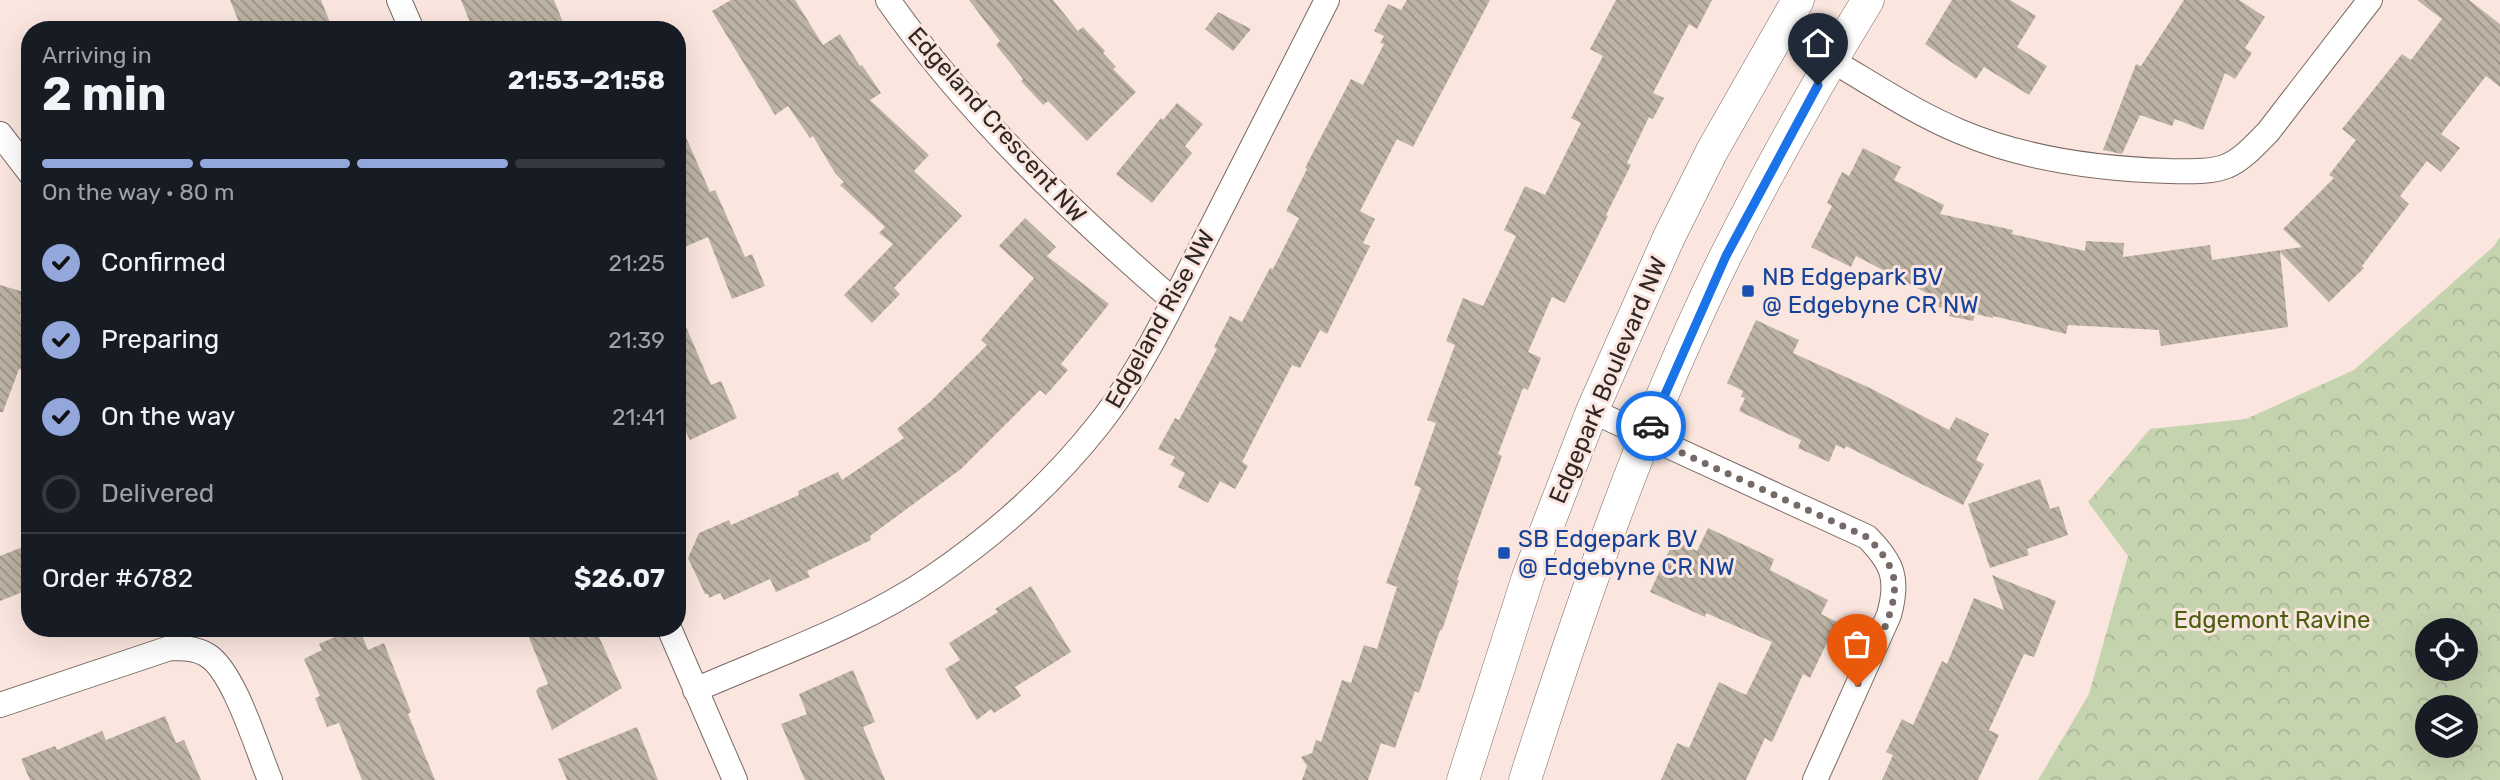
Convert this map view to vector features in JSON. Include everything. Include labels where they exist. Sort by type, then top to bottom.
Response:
[{"type":"street","points":[[399,0],[408,21]]},
{"type":"street","name":"Edgeland Crescent NW","points":[[888,0],[905,25],[1035,174],[1107,243],[1174,301]]},
{"type":"street","name":"Edgeland Rise NW","points":[[695,690],[886,605],[932,577],[1030,501],[1100,423],[1130,378],[1174,301],[1327,0]]},
{"type":"street","name":"Edgepark Boulevard NW","points":[[1463,780],[1528,577],[1592,411],[1669,237],[1798,0]]},
{"type":"street","points":[[1525,780],[1575,624],[1647,437],[1726,256],[1831,60],[1868,0]]},
{"type":"street","points":[[1831,60],[1910,108],[1961,132],[2022,152],[2098,168],[2202,172],[2228,166],[2249,151],[2268,132],[2370,0]]},
{"type":"street","points":[[0,134],[21,161]]},
{"type":"street","points":[[1592,411],[1867,537],[1881,551],[1893,573],[1895,594],[1889,615],[1815,780]]},
{"type":"street","points":[[673,637],[734,780]]},
{"type":"street","points":[[0,705],[170,648],[189,649],[206,654],[220,666],[231,684],[270,780]]},
{"type":"green space","name":"Edgemont Ravine","points":[[2500,237],[2500,780],[2038,780],[2089,694],[2128,556],[2088,502],[2150,429],[2246,419],[2354,370],[2494,246]]},
{"type":"building","points":[[230,0],[321,0],[329,21],[238,21]]},
{"type":"building","points":[[461,0],[554,0],[562,21],[469,21]]},
{"type":"building","points":[[731,0],[795,0],[823,45],[840,34],[881,93],[870,100],[929,155],[914,171],[962,216],[894,288],[900,294],[872,323],[844,295],[893,244],[879,233],[885,227],[840,185],[844,182],[835,173],[813,136],[810,138],[788,106],[775,115],[712,11]]},
{"type":"building","points":[[969,0],[1053,0],[1078,31],[1083,27],[1105,51],[1103,53],[1116,67],[1113,69],[1136,92],[1087,141],[1048,101],[1043,105],[1021,81],[1023,79],[996,45],[1000,41]]},
{"type":"building","points":[[1407,0],[1490,0],[1413,147],[1397,139],[1360,211],[1375,219],[1363,243],[1370,246],[1327,334],[1320,330],[1300,368],[1292,365],[1242,462],[1248,466],[1235,489],[1220,481],[1208,503],[1178,487],[1185,473],[1170,465],[1175,457],[1158,449],[1175,418],[1179,420],[1217,349],[1214,347],[1230,316],[1242,322],[1270,268],[1273,269],[1299,218],[1286,211],[1307,169],[1305,168],[1351,79],[1363,85],[1384,44],[1380,43],[1384,36],[1374,31],[1388,4],[1401,10]]},
{"type":"building","points":[[1616,0],[1712,0],[1697,29],[1689,24],[1653,93],[1664,98],[1653,119],[1649,117],[1627,163],[1631,165],[1606,215],[1608,216],[1565,303],[1552,297],[1528,352],[1541,358],[1528,390],[1523,388],[1498,454],[1502,456],[1457,580],[1442,630],[1419,693],[1415,691],[1395,748],[1381,743],[1368,780],[1302,780],[1307,766],[1301,757],[1312,753],[1316,740],[1321,742],[1342,680],[1351,683],[1364,645],[1377,649],[1397,587],[1386,583],[1421,488],[1414,485],[1436,423],[1427,420],[1455,345],[1446,341],[1463,298],[1483,306],[1516,236],[1504,230],[1525,186],[1545,195],[1581,123],[1571,118],[1603,56],[1590,49]]},
{"type":"building","points":[[1952,0],[2010,0],[2036,16],[2017,47],[2047,66],[2029,95],[1984,67],[1976,79],[1925,44]]},
{"type":"building","points":[[2184,0],[2239,0],[2265,17],[2245,48],[2252,53],[2235,79],[2225,73],[2203,130],[2175,119],[2172,126],[2140,115],[2122,154],[2103,150],[2136,64],[2141,66]]},
{"type":"building","points":[[2417,0],[2469,0],[2500,24],[2500,87],[2486,76],[2441,134],[2460,148],[2441,172],[2427,161],[2400,196],[2409,204],[2362,266],[2364,268],[2329,302],[2280,252],[2288,327],[2161,346],[2159,330],[2068,325],[2066,334],[1993,316],[1975,314],[1973,321],[1949,316],[1950,310],[1938,307],[1940,300],[1856,256],[1851,267],[1811,247],[1832,206],[1827,203],[1842,172],[1849,176],[1863,148],[1901,167],[1894,180],[1944,205],[1940,214],[2013,230],[2012,234],[2085,251],[2086,241],[2124,243],[2123,257],[2210,245],[2212,260],[2302,247],[2283,229],[2334,178],[2329,175],[2356,140],[2342,129],[2402,54],[2411,60],[2442,19]]},
{"type":"building","points":[[1218,12],[1251,29],[1233,51],[1205,29]]},
{"type":"building","points":[[1177,103],[1203,124],[1185,146],[1192,153],[1152,203],[1116,174],[1161,118],[1163,120]]},
{"type":"building","points":[[686,137],[710,192],[715,190],[745,257],[752,254],[765,286],[732,299],[708,237],[686,246]]},
{"type":"building","points":[[1025,218],[1056,247],[1047,256],[1109,304],[1061,364],[1068,370],[1046,395],[1040,390],[961,469],[870,536],[871,540],[807,571],[810,577],[776,592],[770,579],[724,600],[720,593],[709,598],[688,558],[699,533],[729,520],[731,525],[799,495],[798,491],[838,472],[842,480],[904,438],[897,429],[930,402],[987,345],[981,340],[1034,278],[999,246]]},
{"type":"building","points":[[0,285],[21,291],[21,370],[3,412],[0,412]]},
{"type":"building","points":[[1756,320],[1799,340],[1793,353],[1872,389],[1949,430],[1956,417],[1989,434],[1976,460],[1984,464],[1963,505],[1846,446],[1845,449],[1836,445],[1829,462],[1798,448],[1801,440],[1739,411],[1745,398],[1741,397],[1743,391],[1727,383]]},
{"type":"building","points":[[686,327],[711,385],[721,381],[737,418],[690,440],[686,432]]},
{"type":"building","points":[[2040,479],[2050,509],[2059,506],[2068,535],[2027,549],[2029,555],[1990,568],[1968,504]]},
{"type":"building","points":[[1708,528],[1774,559],[1770,570],[1828,600],[1821,614],[1837,622],[1810,678],[1803,674],[1772,742],[1765,738],[1746,780],[1661,780],[1677,743],[1689,748],[1719,682],[1746,695],[1772,642],[1706,613],[1705,617],[1650,592],[1674,540],[1697,551]]},
{"type":"building","points":[[21,548],[21,593],[0,601],[0,556]]},
{"type":"building","points":[[1992,575],[2056,601],[2034,657],[2024,654],[1989,730],[1999,735],[1978,780],[1882,780],[1893,755],[1886,752],[1902,719],[1913,725],[1942,661],[1947,664],[1974,598],[2004,610]]},
{"type":"building","points":[[1031,586],[1071,652],[1015,687],[1021,696],[994,713],[991,709],[977,720],[945,669],[960,660],[949,643],[998,612],[995,609]]},
{"type":"building","points":[[335,637],[363,637],[368,650],[384,643],[411,712],[408,714],[435,780],[362,780],[339,723],[327,727],[315,698],[320,696],[304,659],[322,650],[319,644]]},
{"type":"building","points":[[529,637],[599,637],[622,688],[552,730],[536,691],[548,684]]},
{"type":"building","points":[[853,670],[875,722],[863,727],[885,780],[805,780],[781,724],[807,714],[799,694]]},
{"type":"building","points":[[165,716],[176,743],[184,740],[201,780],[30,780],[21,759],[55,746],[57,750],[102,731],[106,740]]},
{"type":"building","points":[[637,727],[658,780],[567,780],[558,759]]},
{"type":"way so far","points":[[1651,426],[1647,437],[1867,537],[1881,551],[1893,573],[1895,594],[1889,615],[1857,686]]},
{"type":"place","name":"NB Edgepark BV @ Edgebyne CR NW","points":[[1748,291]]},
{"type":"place","name":"SB Edgepark BV @ Edgebyne CR NW","points":[[1504,553]]},
{"type":"route","points":[[1651,426],[1726,256],[1818,85]]}]
